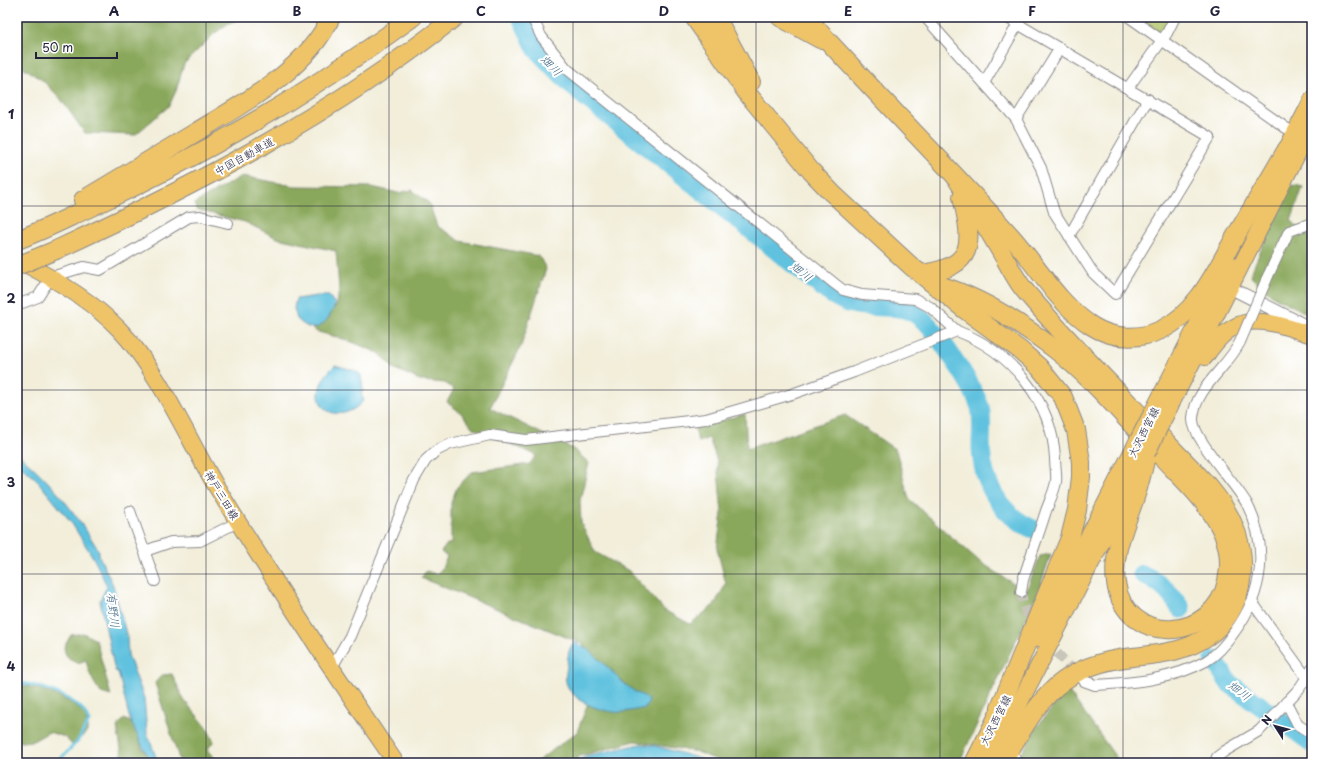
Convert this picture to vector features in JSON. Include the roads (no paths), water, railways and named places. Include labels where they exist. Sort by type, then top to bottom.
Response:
[{"type":"highway","points":[[21,239],[79,202],[241,105],[272,84],[302,57],[316,41],[330,17]]},
{"type":"highway","points":[[21,239],[134,187],[216,144],[309,88],[413,17]]},
{"type":"highway","name":"中国自動車道","points":[[17,266],[56,250],[208,176],[295,128],[364,84],[455,17]]},
{"type":"highway","points":[[694,17],[747,93],[811,171],[860,221],[927,279],[1040,367],[1063,397],[1071,415],[1081,462],[1081,477],[1077,510],[1070,538],[1000,708]]},
{"type":"highway","points":[[716,17],[773,123]]},
{"type":"highway","points":[[780,17],[832,46]]},
{"type":"highway","points":[[806,17],[1010,234],[1056,294],[1081,319],[1106,333],[1133,337],[1154,332],[1173,323],[1195,301],[1287,149]]},
{"type":"highway","points":[[927,279],[960,262],[968,246],[970,229],[957,179]]},
{"type":"highway","points":[[957,179],[1024,290],[1214,495],[1233,522],[1242,550],[1242,579],[1239,592],[1228,615],[1210,635],[1185,648],[1154,655],[1114,659],[1085,667],[1059,684],[1040,703],[1027,722],[1012,762]]},
{"type":"highway","points":[[927,279],[968,294],[1030,331],[1053,348],[1110,401],[1206,506],[1216,521],[1226,543],[1229,557],[1228,577],[1223,595],[1216,606],[1198,623],[1186,628],[1163,630],[1142,623],[1126,607],[1116,584],[1115,571],[1119,544],[1125,522],[1138,489],[1142,448]]},
{"type":"main road","name":"大沢西宮線","points":[[989,763],[1157,418],[1225,285],[1306,134],[1312,100]]},
{"type":"main road","name":"大沢西宮線","points":[[1225,285],[1287,149],[1306,134]]},
{"type":"main road","name":"神戸三田線","points":[[17,260],[51,278],[88,302],[121,331],[156,380],[272,578],[396,763]]},
{"type":"main road","points":[[1157,418],[1216,340],[1232,327],[1240,323],[1277,323],[1312,335]]},
{"type":"main road","name":"大沢西宮線","points":[[973,763],[1000,708],[1142,448]]},
{"type":"street","points":[[532,17],[541,36],[567,69],[834,284],[844,290],[862,295],[915,299],[930,307],[957,331],[975,338],[1001,357],[1024,379],[1040,402],[1048,421],[1054,450],[1056,482],[1021,592]]},
{"type":"street","points":[[926,17],[1016,119],[1040,168],[1054,212],[1093,273],[1115,294],[1210,137],[1148,99],[1006,17]]},
{"type":"street","points":[[1129,17],[1286,128],[1306,134]]},
{"type":"street","points":[[1128,88],[1162,41],[1175,17]]},
{"type":"street","points":[[984,83],[1018,24]]},
{"type":"street","points":[[1016,119],[1060,48]]},
{"type":"street","points":[[1069,236],[1148,99]]},
{"type":"street","points":[[17,306],[38,297],[51,278],[84,267],[100,270],[189,217],[200,216],[228,223]]},
{"type":"street","points":[[1084,681],[1095,685],[1172,676],[1206,661],[1220,651],[1242,623],[1258,587],[1261,572],[1260,537],[1254,519],[1246,503],[1196,432],[1193,417],[1202,394],[1209,383],[1235,352],[1289,231],[1312,223]]},
{"type":"street","points":[[1225,285],[1312,329]]},
{"type":"street","points":[[332,669],[350,636],[414,480],[426,460],[436,451],[450,444],[490,434],[526,440],[706,419],[792,394],[854,372],[957,331]]},
{"type":"street","points":[[130,511],[155,581]]},
{"type":"street","points":[[145,551],[170,542],[200,541],[238,522]]},
{"type":"street","points":[[1215,763],[1217,757],[1224,751],[1259,731],[1309,674],[1252,602]]},
{"type":"street","points":[[1286,702],[1298,725],[1312,734]]},
{"type":"water","points":[[329,296],[335,304],[329,317],[322,325],[313,328],[308,327],[297,319],[294,308],[296,299]]},
{"type":"water","points":[[335,365],[356,371],[361,375],[363,390],[361,395],[364,400],[353,409],[343,413],[333,413],[325,408],[320,401],[319,391],[324,378]]},
{"type":"water","name":"有野川","points":[[17,453],[42,475],[81,523],[99,551],[99,556],[113,585],[127,637],[128,655],[144,698],[147,733],[156,757],[161,763],[153,763],[143,747],[130,720],[118,672],[115,671],[100,601],[107,586],[94,559],[71,522],[35,478],[17,463]]},
{"type":"water","points":[[574,642],[591,651],[626,685],[646,697],[649,701],[646,708],[625,712],[609,711],[593,707],[572,693],[567,684],[566,674],[569,653]]},
{"type":"water","points":[[641,744],[656,746],[715,763],[576,763],[586,756]]},
{"type":"waterway","name":"畑川","points":[[521,17],[537,50],[584,96],[828,292],[843,301],[860,306],[894,307],[910,311],[923,320],[940,339],[962,372],[980,407],[982,422],[982,460],[989,485],[1002,506],[1021,523],[1033,529]]},
{"type":"waterway","name":"畑川","points":[[1142,574],[1154,580],[1164,588],[1173,597],[1181,609]]},
{"type":"waterway","name":"畑川","points":[[1214,660],[1229,683],[1312,743]]},
{"type":"waterway","points":[[17,683],[34,685],[67,698],[81,708],[89,721],[77,742],[62,757],[59,763]]},
{"type":"tunnel","points":[[1021,592],[1025,611],[1035,628]]},
{"type":"tunnel","points":[[1047,642],[1078,676]]}]
